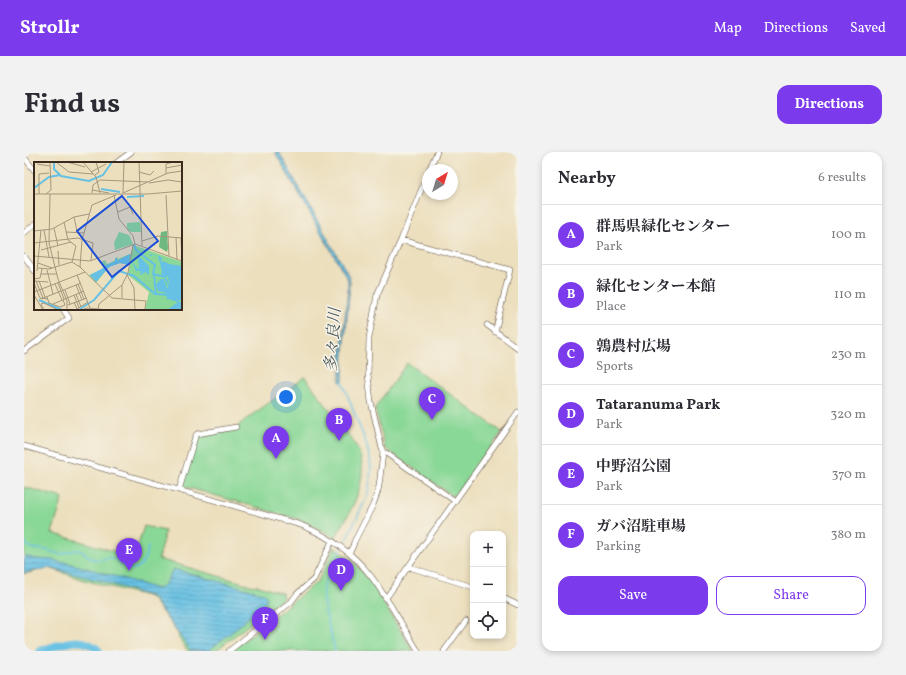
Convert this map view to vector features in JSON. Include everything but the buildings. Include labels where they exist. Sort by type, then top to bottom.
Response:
[{"type":"street","points":[[117,162],[131,152]]},
{"type":"street","points":[[432,164],[437,152]]},
{"type":"street","points":[[24,157],[34,170]]},
{"type":"street","points":[[349,552],[377,494],[383,453],[371,402],[368,374],[369,338],[377,295],[422,188]]},
{"type":"street","points":[[24,233],[34,225]]},
{"type":"street","points":[[401,240],[510,270],[495,332]]},
{"type":"street","points":[[24,256],[34,270]]},
{"type":"street","points":[[24,351],[70,318],[64,310]]},
{"type":"street","points":[[487,325],[518,348]]},
{"type":"street","points":[[386,598],[518,412]]},
{"type":"street","points":[[179,490],[195,437],[198,434],[236,427]]},
{"type":"street","points":[[24,446],[301,525],[317,532],[349,552],[371,576],[418,651]]},
{"type":"street","points":[[383,453],[455,502]]},
{"type":"street","points":[[229,651],[294,599],[314,579],[334,542]]},
{"type":"street","points":[[409,567],[470,586]]},
{"type":"street","points":[[506,599],[518,605]]},
{"type":"street","points":[[444,651],[466,621]]},
{"type":"green space","points":[[407,363],[502,432],[454,497],[385,448],[375,408]]},
{"type":"green space","points":[[305,377],[355,444],[360,456],[362,468],[358,492],[348,516],[335,538],[301,520],[182,486],[196,438],[198,436],[237,429],[245,420]]},
{"type":"green space","points":[[24,487],[63,498],[52,533],[134,557],[144,526],[165,531],[158,559],[282,593],[283,598],[215,651],[188,651],[178,637],[179,635],[151,598],[84,580],[49,568],[24,574]]},
{"type":"green space","points":[[334,547],[351,559],[370,581],[413,651],[231,651],[318,581]]},
{"type":"water","points":[[275,152],[279,152],[349,276],[350,282],[343,382],[340,382],[341,357],[348,280]]},
{"type":"water","points":[[24,556],[64,562],[157,589],[165,584],[173,569],[263,593],[267,599],[264,604],[208,651],[191,651],[152,597],[102,581],[49,568],[24,573]]},
{"type":"waterway","name":"多々良川","points":[[342,381],[366,443],[371,468],[369,489],[366,499],[343,546]]},
{"type":"waterway","points":[[25,542],[32,548],[59,554],[76,550],[85,553],[95,560],[111,558],[127,568],[132,569],[135,569],[142,564],[148,547]]},
{"type":"waterway","name":"多々良川","points":[[335,651],[323,601],[323,587],[341,549]]},
{"type":"waterway","points":[[40,651],[71,642],[85,643],[99,651]]},
{"type":"place","name":"鶉農村広場","points":[[432,420]]},
{"type":"place","name":"緑化センター本館","points":[[339,441]]},
{"type":"place","name":"群馬県緑化センター","points":[[276,459]]},
{"type":"place","name":"中野沼公園","points":[[129,571]]},
{"type":"place","name":"Tataranuma Park","points":[[341,591]]},
{"type":"place","name":"ガバ沼駐車場","points":[[265,640]]}]
